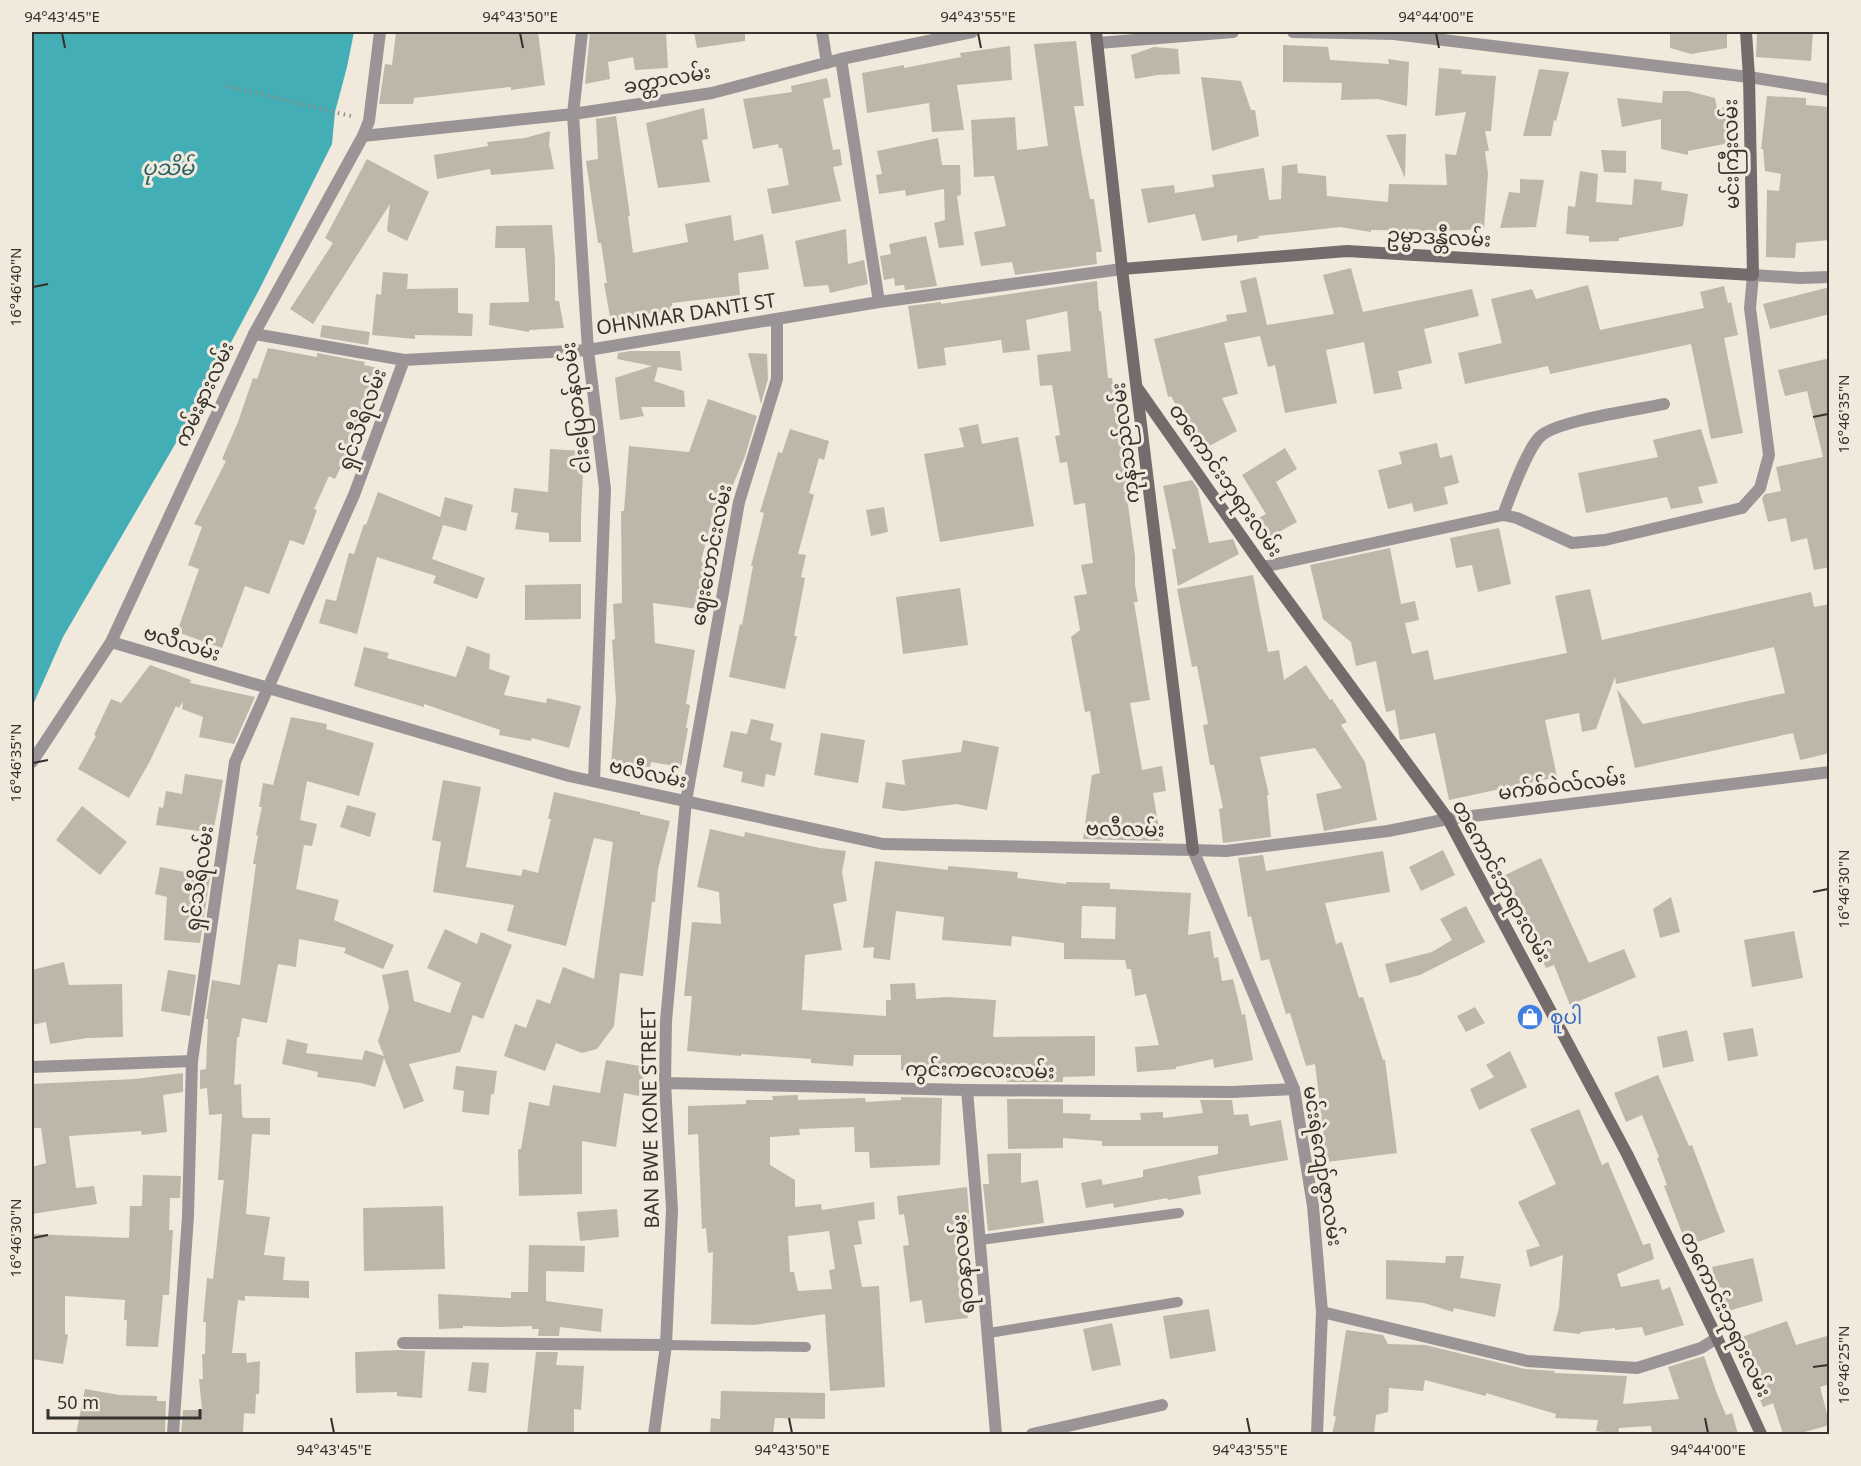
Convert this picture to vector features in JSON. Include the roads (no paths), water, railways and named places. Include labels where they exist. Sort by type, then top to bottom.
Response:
[{"type":"main road","name":"မင်းကြီးလမ်း","points":[[1746,32],[1753,275]]},
{"type":"main road","name":"ကုန်သည်လမ်း","points":[[1097,37],[1122,269],[1193,850]]},
{"type":"main road","name":"ဥမ္မာဒန္တီလမ်း","points":[[1122,269],[1347,251],[1753,275]]},
{"type":"main road","name":"တကောင်းဘုရားလမ်း","points":[[1138,389],[1263,567],[1448,819],[1626,1154],[1717,1338],[1761,1434]]},
{"type":"street","name":"ကမ်းနားလမ်း","points":[[32,762],[111,642],[254,333],[363,136],[369,121],[380,32]]},
{"type":"street","name":"ငါးပြေတန်လမ်း","points":[[582,32],[573,114],[588,350],[605,489],[594,781]]},
{"type":"street","points":[[822,32],[826,63]]},
{"type":"street","name":"ခတ္တာလမ်း","points":[[363,136],[573,114],[712,93],[841,59],[972,32]]},
{"type":"street","points":[[1097,37],[1233,32]]},
{"type":"street","points":[[1293,32],[1394,34],[1749,77],[1830,90]]},
{"type":"street","points":[[841,59],[879,302]]},
{"type":"street","name":"OHNMAR DANTI ST","points":[[254,333],[404,360],[588,350],[879,302],[1122,269]]},
{"type":"street","points":[[1263,567],[1503,515],[1517,518],[1572,543],[1605,540],[1742,508],[1760,488],[1769,455],[1750,308],[1753,275],[1830,277]]},
{"type":"street","name":"ဈေးဟောင်းလမ်း","points":[[686,801],[739,502],[777,379],[777,319]]},
{"type":"street","name":"ရှင်သီရိလမ်း","points":[[172,1434],[188,1216],[192,1061],[235,762],[354,495],[404,360]]},
{"type":"street","points":[[1503,515],[1527,459],[1540,436],[1560,426],[1664,405]]},
{"type":"street","name":"ဗလီလမ်း","points":[[111,642],[569,776],[883,844],[1193,850]]},
{"type":"street","name":"မက်စ်ဝဲလ်လမ်း","points":[[1193,850],[1226,851],[1365,834],[1448,819],[1830,772]]},
{"type":"street","name":"BAN BWE KONE STREET","points":[[654,1434],[666,1345],[672,1210],[665,1083],[666,1021],[686,801]]},
{"type":"street","name":"မင်းရဲကျော်ဇွာလမ်း","points":[[1193,850],[1294,1089],[1312,1206],[1322,1312],[1317,1434]]},
{"type":"street","points":[[32,1067],[192,1061]]},
{"type":"street","name":"ကွင်းကလေးလမ်း","points":[[665,1083],[967,1090],[1232,1092],[1294,1089]]},
{"type":"street","name":"ရတနာလမ်း","points":[[967,1090],[996,1434]]},
{"type":"street","points":[[1322,1312],[1527,1361],[1637,1368],[1701,1348],[1717,1338]]},
{"type":"street","points":[[403,1343],[666,1345]]},
{"type":"street","points":[[1032,1434],[1162,1405]]},
{"type":"lane","points":[[980,1239],[1179,1213]]},
{"type":"lane","points":[[988,1333],[1178,1302]]},
{"type":"lane","points":[[666,1345],[806,1347]]},
{"type":"water","name":"ပုသိမ်","points":[[32,32],[354,32],[335,112],[332,144],[260,288],[195,410],[63,637],[32,707]]},
{"type":"place","name":"စူပါ","points":[[1530,1017]]}]
